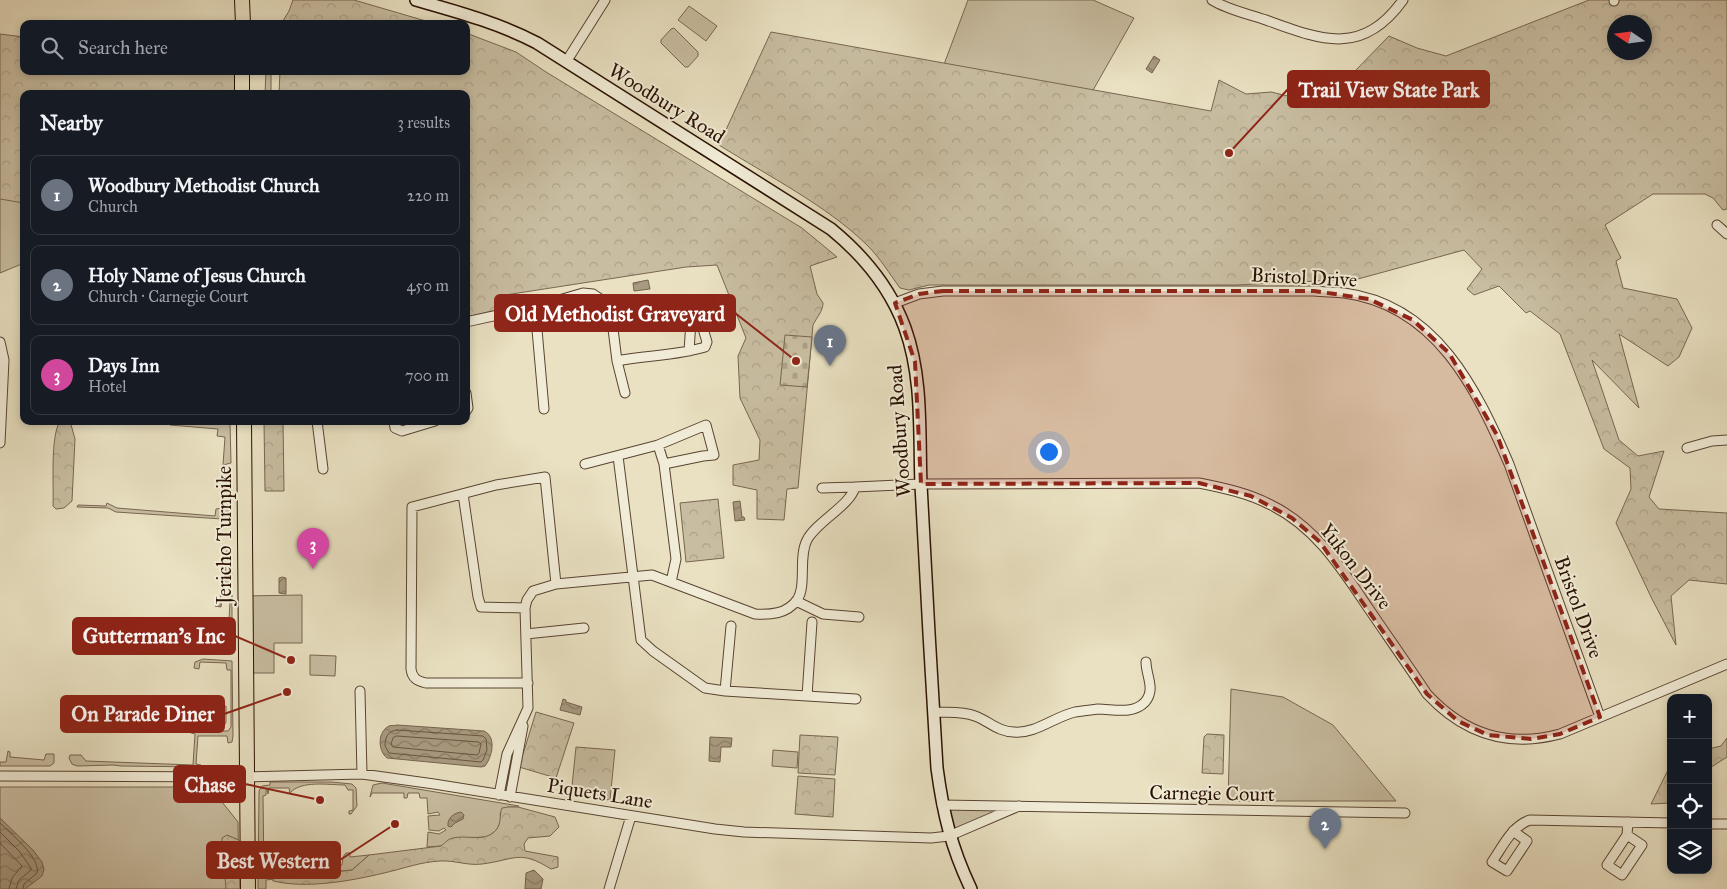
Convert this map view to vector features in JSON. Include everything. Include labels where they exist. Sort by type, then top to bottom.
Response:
[{"type":"main road","points":[[242,0],[242,20]]},
{"type":"main road","name":"Woodbury Road","points":[[416,0],[483,19],[537,43],[831,230],[848,243],[870,266],[895,304],[906,329],[915,362],[937,768],[942,805],[949,836],[971,889]]},
{"type":"main road","points":[[242,75],[242,90]]},
{"type":"main road","name":"Jericho Turnpike","points":[[244,425],[248,889]]},
{"type":"street","points":[[566,62],[605,0]]},
{"type":"street","points":[[1212,0],[1302,33],[1326,39],[1356,36],[1373,29],[1394,13],[1402,0]]},
{"type":"street","points":[[1717,225],[1727,234]]},
{"type":"street","name":"Bristol Drive","points":[[895,304],[928,292],[1314,291],[1345,293],[1369,299],[1414,320],[1433,335],[1449,353],[1479,399],[1497,435],[1600,717]]},
{"type":"street","points":[[470,321],[535,307],[582,294],[593,294],[605,302],[611,313],[617,361],[625,393]]},
{"type":"street","points":[[617,361],[675,354],[689,351],[705,347],[707,342],[696,305],[692,306],[689,351]]},
{"type":"street","points":[[535,307],[544,409]]},
{"type":"street","points":[[0,342],[4,360],[0,443]]},
{"type":"street","points":[[317,425],[322,469]]},
{"type":"street","points":[[395,425],[398,431],[420,425]]},
{"type":"street","points":[[585,464],[658,445],[706,425],[714,455],[664,464]]},
{"type":"street","points":[[1688,448],[1712,441],[1727,440]]},
{"type":"street","points":[[658,445],[664,464],[676,559],[671,582]]},
{"type":"street","points":[[618,456],[641,640],[653,651],[705,688],[856,700]]},
{"type":"street","points":[[528,683],[426,683],[415,679],[412,673],[412,507],[496,484],[545,478],[556,584]]},
{"type":"street","name":"Yukon Drive","points":[[822,488],[922,484],[1199,483],[1229,488],[1251,496],[1273,505],[1292,518],[1320,542],[1338,564],[1427,694],[1439,706],[1458,721],[1488,735],[1508,739],[1531,739],[1560,734],[1727,664]]},
{"type":"street","points":[[510,797],[528,708],[525,608],[526,600],[533,591],[556,584],[652,575],[755,614],[770,615],[784,611],[796,600],[801,584],[804,549],[808,538],[828,516],[849,499],[854,493],[855,487]]},
{"type":"street","points":[[463,494],[481,607],[525,608]]},
{"type":"street","points":[[796,600],[822,614],[859,617]]},
{"type":"street","points":[[807,696],[812,622]]},
{"type":"street","points":[[725,691],[731,626]]},
{"type":"street","points":[[526,634],[584,628]]},
{"type":"street","points":[[934,712],[969,714],[1003,731],[1019,732],[1032,729],[1075,712],[1097,709],[1133,710],[1145,702],[1151,690],[1151,684],[1146,673],[1146,662]]},
{"type":"street","points":[[360,691],[362,774]]},
{"type":"street","points":[[499,794],[507,754],[525,718]]},
{"type":"street","name":"Piquets Lane","points":[[0,776],[246,777],[362,774],[744,832],[923,838],[949,836]]},
{"type":"street","name":"Carnegie Court","points":[[942,805],[1405,813]]},
{"type":"street","name":"Carnegie Court","points":[[949,836],[1019,806]]},
{"type":"street","points":[[609,889],[631,816]]},
{"type":"street","points":[[1513,831],[1522,823],[1530,820],[1667,823]]},
{"type":"street","points":[[1627,835],[1628,822]]},
{"type":"street","points":[[1712,824],[1727,824]]},
{"type":"highlighted area","points":[[943,291],[1314,291],[1369,299],[1413,320],[1449,353],[1497,435],[1600,717],[1560,734],[1531,739],[1488,735],[1458,721],[1427,694],[1320,542],[1292,518],[1251,496],[1199,483],[921,484],[915,362],[895,303],[919,294]]},
{"type":"green space","points":[[293,0],[354,0],[422,20],[283,20]]},
{"type":"green space","points":[[968,0],[1093,0],[1134,18],[1092,92],[943,67]]},
{"type":"green space","points":[[1589,0],[1727,0],[1727,209],[1723,210],[1713,198],[1705,194],[1653,194],[1605,225],[1621,258],[1616,261],[1623,288],[1677,299],[1692,328],[1679,357],[1668,366],[1619,334],[1639,408],[1592,360],[1619,440],[1638,456],[1664,451],[1649,497],[1659,509],[1727,513],[1727,584],[1689,580],[1671,596],[1676,645],[1616,523],[1631,489],[1630,468],[1604,449],[1560,334],[1530,311],[1526,313],[1499,286],[1474,295],[1467,289],[1482,269],[1464,250],[1358,279],[1236,285],[929,285],[909,290],[900,288],[872,250],[851,230],[815,204],[719,145],[771,32],[1211,111],[1219,80],[1246,94],[1271,92],[1305,97],[1355,71],[1389,36],[1417,48],[1446,56]]},
{"type":"green space","points":[[689,6],[717,26],[706,41],[678,20]]},
{"type":"green space","points":[[674,28],[698,52],[698,56],[688,67],[685,67],[661,43],[661,40]]},
{"type":"green space","points":[[0,34],[20,36],[20,75],[242,75],[241,90],[20,90],[20,202],[0,199]]},
{"type":"green space","points":[[470,35],[516,52],[802,228],[837,257],[810,266],[817,294],[823,306],[813,325],[798,488],[787,489],[784,520],[757,519],[757,490],[733,485],[733,465],[759,460],[760,440],[740,398],[738,356],[746,338],[717,265],[686,267],[499,296],[501,309],[470,316],[470,90],[279,90],[280,75],[470,75]]},
{"type":"green space","points":[[266,75],[271,75],[271,90],[265,90]]},
{"type":"green space","points":[[0,133],[20,173],[20,265],[0,273]]},
{"type":"green space","points":[[785,335],[812,337],[807,387],[780,385]]},
{"type":"green space","points":[[58,425],[71,425],[75,439],[72,501],[64,508],[56,509],[53,506],[53,462]]},
{"type":"green space","points":[[170,425],[230,425],[231,463],[223,465],[225,437],[217,436],[218,429]]},
{"type":"green space","points":[[264,425],[283,425],[284,491],[265,491]]},
{"type":"green space","points":[[223,481],[231,483],[231,526],[222,525],[222,519],[116,512],[108,508],[77,507],[78,505],[106,506],[107,503],[117,508],[215,516],[216,509],[222,508]]},
{"type":"green space","points":[[718,499],[724,558],[686,562],[680,503]]},
{"type":"green space","points":[[226,551],[231,552],[232,580],[231,583],[221,584],[225,582]]},
{"type":"green space","points":[[221,593],[232,595],[232,621],[229,621],[230,601],[222,600],[221,607],[215,606],[220,606]]},
{"type":"green space","points":[[302,595],[302,643],[274,643],[274,673],[245,673],[244,596]]},
{"type":"green space","points":[[310,655],[336,656],[335,676],[310,675]]},
{"type":"green space","points":[[203,659],[232,661],[233,736],[232,742],[228,743],[227,736],[198,736],[196,764],[202,767],[77,766],[72,764],[69,758],[70,755],[81,755],[86,761],[193,765],[195,734],[188,732],[228,731],[231,727],[231,670],[227,670],[226,663],[200,662],[199,669],[194,668],[195,662]]},
{"type":"green space","points":[[1231,689],[1283,697],[1333,725],[1396,801],[1228,801]]},
{"type":"green space","points":[[220,706],[226,706],[226,722],[224,726],[219,728]]},
{"type":"green space","points":[[536,712],[574,723],[556,778],[519,767]]},
{"type":"green space","points":[[1207,734],[1224,735],[1223,774],[1202,773],[1204,737]]},
{"type":"green space","points":[[800,735],[838,737],[835,775],[798,773]]},
{"type":"green space","points":[[1727,738],[1727,757],[1712,766],[1712,748],[1721,746]]},
{"type":"green space","points":[[576,747],[615,750],[610,800],[571,796]]},
{"type":"green space","points":[[773,750],[798,752],[797,768],[772,766]]},
{"type":"green space","points":[[8,751],[10,752],[10,757],[44,760],[46,754],[54,754],[54,763],[50,766],[0,766],[0,762],[6,762]]},
{"type":"green space","points":[[1667,772],[1667,803],[1651,804]]},
{"type":"green space","points":[[798,776],[835,779],[833,817],[795,814]]},
{"type":"green space","points":[[270,782],[352,784],[356,788],[357,806],[351,814],[349,814],[349,811],[353,810],[353,790],[348,790],[345,785],[301,786],[290,793],[289,788],[269,788],[268,794],[267,790],[266,795],[263,796],[264,875],[297,870],[297,863],[302,863],[302,870],[342,865],[343,857],[346,853],[350,853],[350,857],[369,855],[352,870],[266,880],[266,889],[258,889],[259,791],[262,786],[270,785]]},
{"type":"green space","points":[[382,783],[519,806],[508,807],[500,813],[501,820],[497,830],[487,837],[462,838],[441,846],[427,847],[428,832],[439,834],[446,830],[444,828],[439,831],[429,830],[428,816],[440,815],[438,812],[428,814],[427,798],[420,798],[419,793],[408,793],[407,798],[404,798],[404,793],[372,793],[370,797],[373,785]]},
{"type":"green space","points":[[0,787],[210,787],[238,822],[239,889],[0,889]]},
{"type":"green space","points":[[943,806],[1015,807],[950,835]]},
{"type":"green space","points":[[518,807],[555,817],[559,827],[550,836],[528,838],[524,844],[525,851],[558,857],[558,867],[551,869],[531,859],[524,858],[477,864],[445,861],[418,864],[371,876],[328,883],[286,883],[273,881],[272,879],[352,870],[369,855],[441,846],[456,837],[486,836],[496,830],[499,825],[502,808]]},
{"type":"green space","points":[[227,835],[239,840],[240,889],[226,889],[222,838]]},
{"type":"water","points":[[1154,56],[1160,60],[1152,73],[1146,69]]},
{"type":"water","points":[[648,280],[650,289],[634,291],[633,283]]},
{"type":"water","points":[[740,501],[742,517],[745,520],[735,521],[733,502]]},
{"type":"water","points":[[279,578],[286,578],[286,594],[279,593]]},
{"type":"water","points":[[563,699],[566,702],[582,707],[580,715],[560,710]]},
{"type":"water","points":[[390,726],[484,731],[491,738],[492,742],[490,758],[485,766],[481,767],[387,758],[382,751],[380,742],[382,733]]},
{"type":"water","points":[[710,737],[732,738],[731,747],[721,747],[720,762],[709,761]]},
{"type":"water","points":[[461,812],[464,815],[463,819],[451,827],[448,826],[452,816]]},
{"type":"water","points":[[0,818],[33,850],[42,862],[44,869],[42,876],[25,889],[0,889]]},
{"type":"water","points":[[534,870],[543,879],[541,889],[525,889],[526,873]]},
{"type":"place","name":"Trail View State Park","points":[[1229,153]]},
{"type":"place","name":"Old Methodist Graveyard","points":[[796,361]]},
{"type":"place","name":"Woodbury Methodist Church","points":[[830,366]]},
{"type":"place","name":"Days Inn","points":[[313,569]]},
{"type":"place","name":"Gutterman's Inc","points":[[291,660]]},
{"type":"place","name":"On Parade Diner","points":[[287,692]]},
{"type":"place","name":"Chase","points":[[320,800]]},
{"type":"place","name":"Best Western","points":[[395,824]]},
{"type":"place","name":"Holy Name of Jesus Church","points":[[1325,849]]}]
